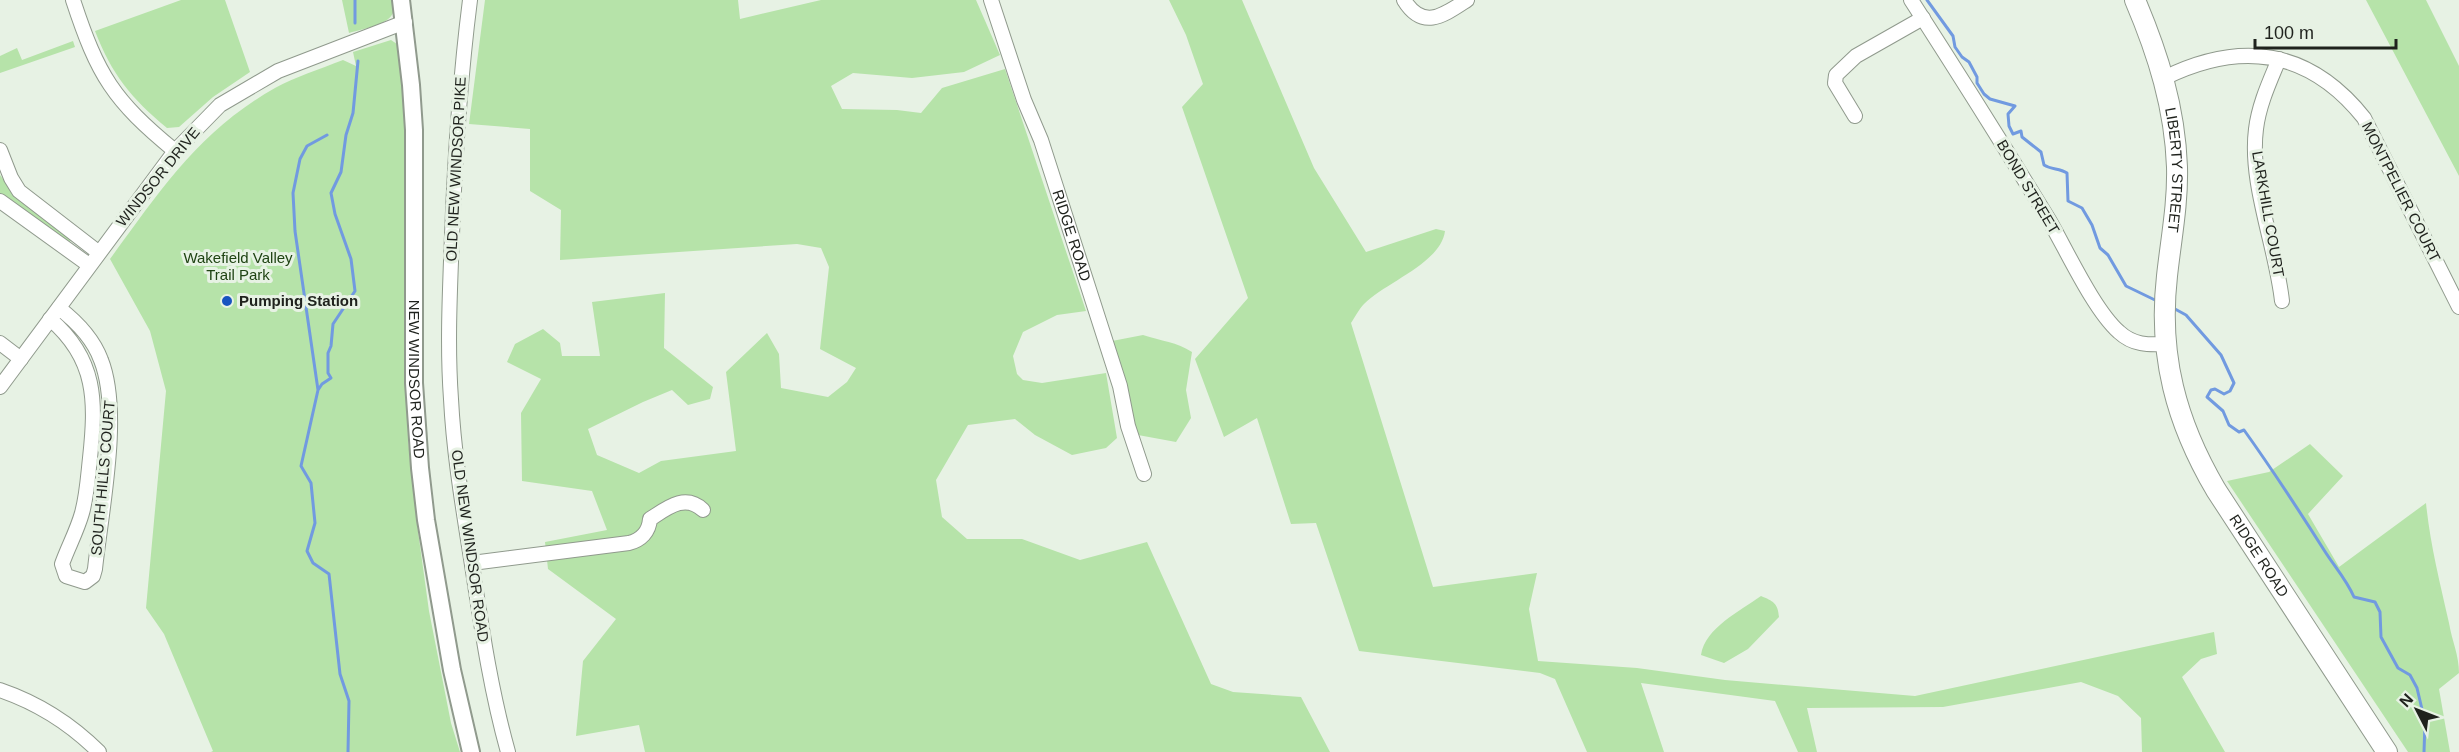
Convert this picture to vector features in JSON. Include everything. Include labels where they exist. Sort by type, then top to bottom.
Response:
[{"type":"highway","name":"LIBERTY STREET","points":[[2135,0],[2164,78],[2174,125],[2178,184],[2167,276],[2166,344]]},
{"type":"highway","name":"RIDGE ROAD","points":[[2166,344],[2178,407],[2198,459],[2387,752]]},
{"type":"main road","name":"NEW WINDSOR ROAD","points":[[401,0],[414,130],[414,383],[420,468],[426,520],[452,670],[471,752]]},
{"type":"street","points":[[73,0],[87,42],[108,84],[130,112],[175,151]]},
{"type":"street","name":"OLD NEW WINDSOR PIKE","points":[[449,338],[456,129],[470,0]]},
{"type":"street","name":"RIDGE ROAD","points":[[991,0],[1024,100],[1041,140],[1119,386],[1128,426],[1144,474]]},
{"type":"street","points":[[1404,0],[1416,14],[1430,18],[1441,16],[1467,0]]},
{"type":"street","name":"BOND STREET","points":[[1911,0],[2110,322],[2119,332],[2135,342],[2146,345],[2166,344]]},
{"type":"street","points":[[1855,116],[1835,84],[1836,75],[1856,56],[1923,18]]},
{"type":"street","name":"WINDSOR DRIVE","points":[[0,387],[6,368],[21,358],[175,151],[220,105],[258,81],[304,60],[405,22]]},
{"type":"street","name":"MONTPELIER COURT","points":[[2164,78],[2198,63],[2221,57],[2249,55],[2291,61],[2328,81],[2342,92],[2364,118],[2459,306]]},
{"type":"street","name":"LARKHILL COURT","points":[[2279,59],[2262,104],[2255,148],[2256,167],[2279,272],[2282,301]]},
{"type":"street","points":[[0,150],[19,191],[98,252]]},
{"type":"street","points":[[0,201],[89,265]]},
{"type":"street","name":"SOUTH HILLS COURT","points":[[50,319],[66,332],[77,347],[90,377],[93,391],[94,412],[87,494],[77,529],[62,564],[66,576],[85,582],[93,576],[95,569],[109,438],[110,391],[102,360],[93,343],[84,329],[59,308]]},
{"type":"street","name":"OLD NEW WINDSOR ROAD","points":[[449,338],[452,417],[459,483],[487,659],[498,717],[508,752]]},
{"type":"street","points":[[0,343],[21,358]]},
{"type":"street","points":[[472,563],[629,543],[642,537],[649,526],[650,519],[667,507],[686,502],[698,505],[704,510]]},
{"type":"street","points":[[0,690],[33,702],[61,719],[99,752]]},
{"type":"green space","points":[[181,0],[225,0],[250,72],[213,97],[179,127],[167,128],[124,85],[101,47],[95,31]]},
{"type":"green space","points":[[342,0],[394,0],[395,8],[392,15],[380,24],[349,33]]},
{"type":"green space","points":[[485,0],[738,0],[740,19],[821,0],[976,0],[1000,55],[964,72],[912,78],[853,73],[831,86],[842,109],[921,113],[942,88],[1005,69],[1086,311],[1057,315],[1023,332],[1013,356],[1017,374],[1023,380],[1042,383],[1106,373],[1117,438],[1106,448],[1072,455],[1035,435],[1015,419],[968,425],[936,480],[942,517],[967,539],[1022,539],[1080,560],[1147,542],[1211,684],[1233,692],[1301,697],[1330,752],[645,752],[639,725],[576,736],[583,661],[616,619],[548,569],[545,542],[607,530],[592,491],[522,481],[521,413],[541,379],[507,362],[515,344],[543,329],[560,343],[562,356],[600,356],[592,302],[665,293],[664,348],[713,387],[710,399],[688,405],[672,390],[588,429],[597,455],[639,473],[661,461],[736,451],[726,372],[767,333],[779,354],[781,388],[828,397],[847,382],[856,368],[820,349],[829,267],[821,248],[797,244],[560,260],[561,210],[530,191],[530,129],[469,124]]},
{"type":"green space","points":[[1169,0],[1242,0],[1314,168],[1366,252],[1436,229],[1445,231],[1434,253],[1364,304],[1351,323],[1433,587],[1537,573],[1529,609],[1538,661],[1637,668],[1725,680],[1915,696],[2214,632],[2217,654],[2201,659],[2182,677],[2225,752],[2142,752],[2141,718],[2118,696],[2081,682],[1943,707],[1807,708],[1817,752],[1798,752],[1775,701],[1641,683],[1664,752],[1587,752],[1555,679],[1540,673],[1359,651],[1316,523],[1291,524],[1257,418],[1224,437],[1195,359],[1248,298],[1182,107],[1203,84],[1186,35]]},
{"type":"green space","points":[[2366,0],[2426,0],[2459,66],[2459,176]]},
{"type":"green space","name":"Wakefield Valley Trail Park","points":[[391,40],[400,46],[408,145],[406,325],[408,440],[429,611],[451,723],[460,752],[211,752],[213,751],[164,634],[146,608],[166,391],[150,331],[110,259],[164,186],[224,123],[283,84],[343,60],[356,66],[353,52]]},
{"type":"green space","points":[[73,41],[75,47],[0,73],[0,56],[17,48],[22,60]]},
{"type":"green space","points":[[0,175],[18,199],[72,239],[68,244],[0,194]]},
{"type":"green space","points":[[1143,335],[1175,344],[1192,352],[1186,390],[1191,418],[1176,442],[1138,435],[1112,341]]},
{"type":"green space","points":[[2310,444],[2343,476],[2308,514],[2339,567],[2426,503],[2436,563],[2459,666],[2459,673],[2439,689],[2450,752],[2408,752],[2227,481],[2269,472]]},
{"type":"green space","points":[[1761,596],[1774,603],[1779,617],[1748,649],[1724,663],[1701,655],[1709,636],[1716,628]]},
{"type":"waterway","points":[[355,0],[355,23]]},
{"type":"waterway","points":[[1927,0],[1953,36],[1955,47],[1969,62],[1984,94],[1990,99],[2015,106],[2008,114],[2009,126],[2013,134],[2021,131],[2022,137],[2041,152],[2044,165],[2067,173],[2068,201],[2082,208],[2092,225],[2100,248],[2108,255],[2126,286],[2157,301]]},
{"type":"waterway","points":[[318,390],[331,378],[328,373],[328,353],[333,324],[355,291],[351,259],[335,214],[331,193],[341,172],[346,135],[353,113],[358,61]]},
{"type":"waterway","points":[[327,135],[307,146],[300,159],[293,193],[295,231],[318,390],[301,466],[311,483],[315,523],[307,551],[313,563],[329,574],[340,674],[349,701],[348,752]]},
{"type":"waterway","points":[[2175,309],[2186,315],[2221,355],[2234,383],[2230,391],[2224,394],[2215,389],[2211,390],[2207,397],[2223,411],[2229,425],[2239,432],[2244,430],[2344,578],[2354,597],[2375,602],[2380,612],[2381,637],[2398,668],[2410,675],[2417,688],[2425,722],[2424,752]]},
{"type":"place","name":"Pumping Station","points":[[227,301]]}]
